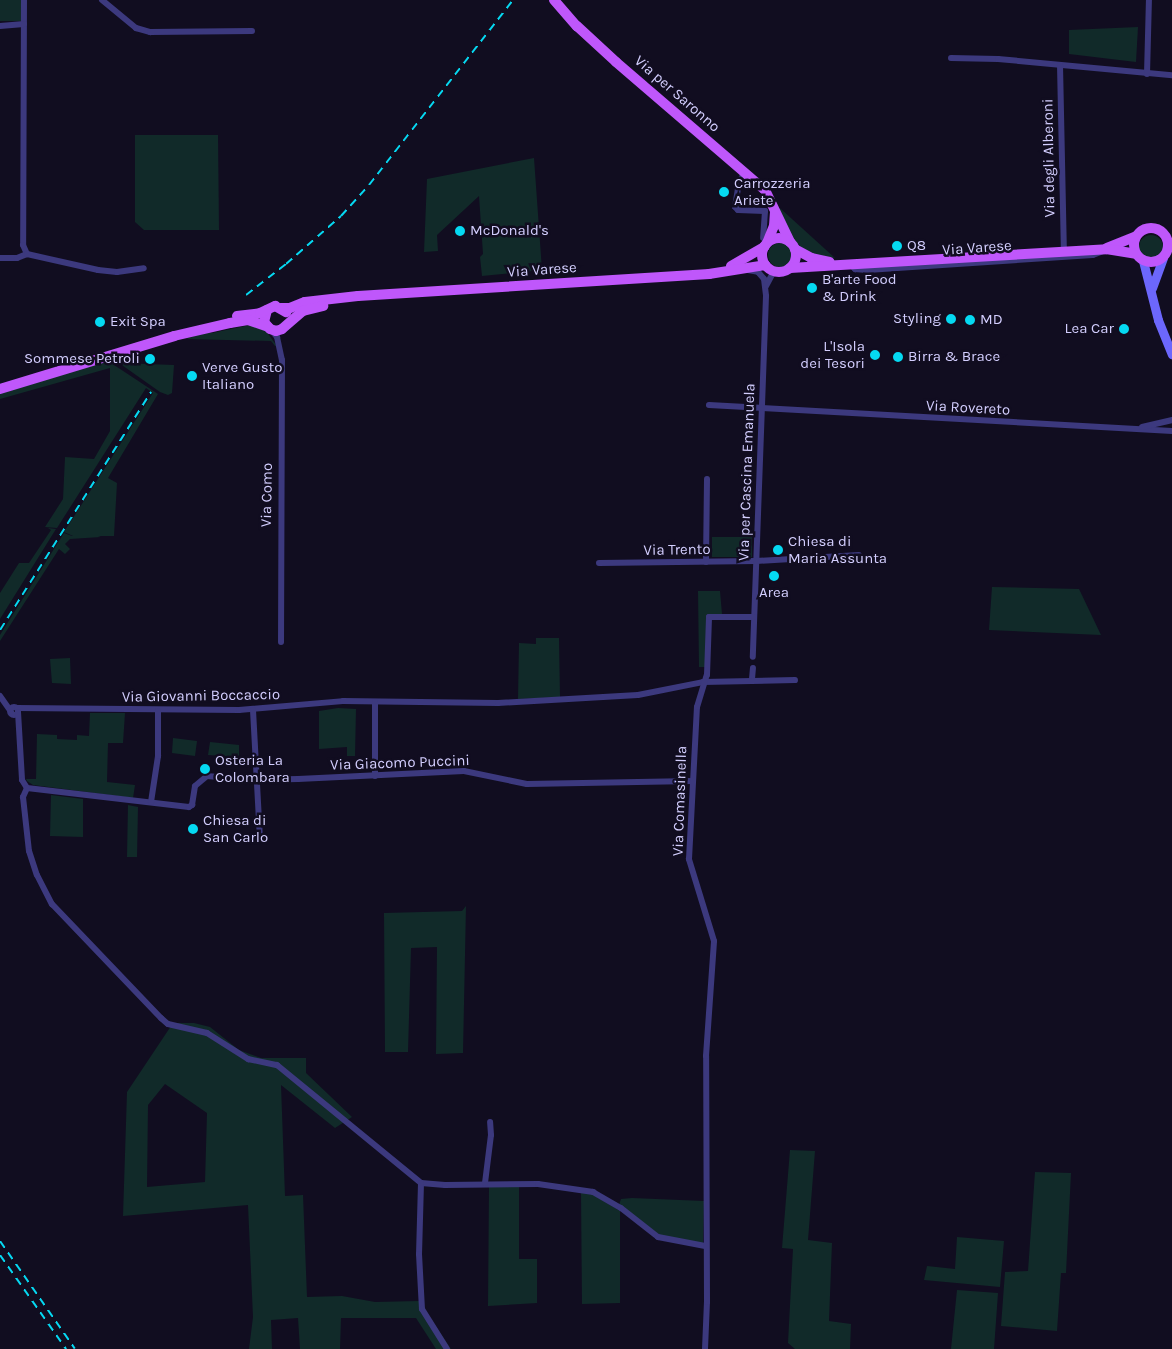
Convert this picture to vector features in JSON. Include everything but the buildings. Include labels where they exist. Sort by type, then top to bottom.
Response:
[{"type":"main road","name":"Via per Saronno","points":[[554,0],[577,26],[616,62],[745,172],[770,196],[793,246]]},
{"type":"main road","points":[[765,243],[778,238],[793,246],[796,259],[790,268],[783,272],[770,268],[762,254],[765,243],[774,226],[776,212]]},
{"type":"main road","points":[[1152,228],[1161,230],[1169,236],[1167,253],[1153,263],[1140,258],[1134,246],[1136,236],[1142,230],[1152,228]]},
{"type":"main road","name":"Via Varese","points":[[1106,249],[1136,236]]},
{"type":"main road","name":"Via Varese","points":[[709,274],[740,262],[765,243]]},
{"type":"main road","name":"Via Varese","points":[[793,246],[811,258],[850,264]]},
{"type":"main road","name":"Via Varese","points":[[790,268],[1106,249],[1140,258]]},
{"type":"main road","name":"Via Varese","points":[[282,308],[290,308],[305,302],[378,296],[709,274],[733,270],[770,268]]},
{"type":"main road","name":"Via Varese","points":[[285,327],[296,317],[312,308],[378,296]]},
{"type":"main road","points":[[0,389],[182,335],[238,315],[267,310],[272,307],[282,308],[287,315],[285,327],[276,331],[248,320],[182,335]]},
{"type":"main road","points":[[267,310],[264,319],[268,328]]},
{"type":"street","points":[[24,0],[24,245],[27,254]]},
{"type":"street","points":[[102,0],[127,22],[136,28],[150,32],[252,31]]},
{"type":"street","points":[[1147,74],[1150,0]]},
{"type":"street","points":[[0,26],[24,24]]},
{"type":"street","points":[[951,58],[1172,75]]},
{"type":"street","name":"Via degli Alberoni","points":[[1060,66],[1064,251]]},
{"type":"street","points":[[745,172],[739,182],[735,207],[738,210],[765,211],[765,243]]},
{"type":"street","name":"Via Varese","points":[[850,264],[855,269],[867,270],[1093,255],[1106,249]]},
{"type":"street","points":[[1152,291],[1167,253]]},
{"type":"street","points":[[0,258],[17,258],[27,254],[98,270],[117,272],[144,268]]},
{"type":"street","points":[[1140,258],[1152,291],[1158,320],[1172,354]]},
{"type":"street","name":"Via per Cascina Emanuela","points":[[753,657],[765,287],[770,268]]},
{"type":"street","points":[[733,270],[739,272],[751,269],[758,272],[764,279],[765,287]]},
{"type":"street","name":"Via Como","points":[[280,350],[285,327]]},
{"type":"street","name":"Via Como","points":[[268,328],[277,337],[280,350],[283,406],[281,642]]},
{"type":"street","name":"Via Rovereto","points":[[709,406],[1172,431]]},
{"type":"street","points":[[1134,429],[1172,420]]},
{"type":"street","points":[[706,562],[707,479]]},
{"type":"street","name":"Via Trento","points":[[599,563],[756,561],[858,555]]},
{"type":"street","name":"Via Comasinella","points":[[704,1349],[707,1302],[705,1246],[706,1056],[714,941],[689,859],[697,707],[707,673],[709,617],[754,617]]},
{"type":"street","points":[[752,679],[753,668]]},
{"type":"street","name":"Via Giovanni Boccaccio","points":[[15,711],[27,708],[158,711],[253,710],[335,702],[498,703],[638,695],[703,682],[752,679],[795,680]]},
{"type":"street","points":[[1,698],[15,711],[22,780],[27,788],[24,801],[30,851],[37,875],[57,911],[165,1021],[207,1033],[248,1058],[277,1064],[421,1183],[445,1186],[485,1183],[538,1184],[593,1192],[621,1208],[658,1237],[705,1246]]},
{"type":"street","points":[[375,702],[375,776]]},
{"type":"street","points":[[253,710],[260,840]]},
{"type":"street","points":[[27,788],[151,802],[158,750],[158,711]]},
{"type":"street","name":"Via Giacomo Puccini","points":[[151,802],[190,807],[195,786],[205,777],[258,779],[375,776],[464,771],[527,784],[693,781]]},
{"type":"street","points":[[485,1183],[491,1135],[490,1122]]},
{"type":"street","points":[[421,1183],[419,1254],[422,1309],[447,1349]]},
{"type":"green space","points":[[0,0],[22,0],[21,21],[0,21]]},
{"type":"green space","points":[[1138,27],[1136,62],[1069,54],[1069,30]]},
{"type":"green space","points":[[135,135],[218,135],[219,230],[144,230],[135,222]]},
{"type":"green space","points":[[534,158],[542,270],[482,276],[480,257],[483,254],[479,196],[437,235],[438,251],[424,252],[427,179]]},
{"type":"green space","points":[[779,208],[835,258],[812,254],[803,249],[789,235]]},
{"type":"green space","points":[[1151,235],[1160,238],[1163,247],[1160,256],[1151,259],[1142,256],[1139,247],[1142,238]]},
{"type":"green space","points":[[780,243],[788,247],[792,255],[788,263],[780,267],[772,263],[768,255],[772,247]]},
{"type":"green space","points":[[250,325],[266,331],[277,346],[271,341],[186,339],[206,332],[212,333]]},
{"type":"green space","points":[[108,361],[158,394],[108,478],[117,483],[114,536],[73,536],[64,532],[153,393],[146,388],[57,528],[45,527],[63,499],[65,457],[94,459],[110,431],[110,368],[0,399],[0,393]]},
{"type":"green space","points":[[119,363],[174,365],[172,393],[168,395],[160,392]]},
{"type":"green space","points":[[48,528],[56,529],[0,619],[0,593],[19,563],[29,563],[51,530]]},
{"type":"green space","points":[[64,533],[72,536],[101,537],[70,539],[65,544],[70,549],[65,554],[59,549],[0,641],[0,635]]},
{"type":"green space","points":[[712,537],[752,537],[752,557],[712,557]]},
{"type":"green space","points":[[992,587],[1079,589],[1101,635],[989,630]]},
{"type":"green space","points":[[698,591],[720,591],[722,614],[709,614],[705,667],[699,667]]},
{"type":"green space","points":[[536,638],[559,638],[560,697],[518,699],[519,643],[536,644]]},
{"type":"green space","points":[[70,658],[71,684],[52,683],[50,659]]},
{"type":"green space","points":[[338,708],[356,709],[355,756],[347,756],[347,747],[319,749],[319,711]]},
{"type":"green space","points":[[90,713],[125,713],[123,743],[108,743],[107,782],[135,785],[133,798],[33,785],[27,781],[26,779],[36,779],[37,734],[57,735],[57,739],[77,740],[77,735],[89,736]]},
{"type":"green space","points":[[173,738],[197,741],[195,756],[172,753]]},
{"type":"green space","points":[[210,742],[239,745],[239,757],[208,755]]},
{"type":"green space","points":[[51,795],[83,799],[83,837],[50,836]]},
{"type":"green space","points":[[128,805],[138,807],[137,857],[127,857]]},
{"type":"green space","points":[[466,906],[463,1053],[436,1054],[437,947],[411,948],[408,1052],[385,1052],[384,913],[462,911]]},
{"type":"green space","points":[[173,1023],[194,1023],[210,1027],[239,1050],[261,1058],[306,1058],[306,1073],[352,1117],[335,1128],[281,1085],[285,1196],[303,1195],[307,1297],[342,1296],[375,1302],[419,1301],[451,1349],[436,1349],[416,1318],[341,1318],[340,1349],[300,1349],[298,1318],[271,1320],[272,1349],[249,1349],[253,1317],[248,1205],[123,1216],[127,1092]],"holes":[[[165,1084],[207,1113],[205,1182],[147,1187],[148,1105]]]},
{"type":"green space","points":[[790,1150],[815,1151],[808,1240],[832,1243],[829,1321],[851,1324],[850,1349],[795,1349],[788,1343],[793,1249],[782,1248]]},
{"type":"green space","points":[[1035,1172],[1071,1173],[1066,1273],[1061,1273],[1057,1331],[1001,1326],[1005,1272],[1028,1271]]},
{"type":"green space","points":[[489,1186],[519,1186],[519,1259],[537,1259],[537,1303],[488,1306]]},
{"type":"green space","points":[[581,1192],[592,1194],[620,1211],[620,1303],[582,1304]]},
{"type":"green space","points":[[621,1199],[704,1201],[703,1244],[660,1235],[619,1205]]},
{"type":"green space","points":[[957,1237],[1004,1241],[1000,1287],[924,1280],[927,1266],[955,1269]]},
{"type":"green space","points":[[957,1290],[998,1293],[994,1349],[951,1349]]},
{"type":"railway","points":[[246,295],[286,264],[341,216],[369,185],[513,0]]},
{"type":"railway","points":[[0,630],[151,392]]},
{"type":"railway","points":[[0,1241],[75,1349]]},
{"type":"railway","points":[[0,1255],[66,1349]]},
{"type":"place","name":"Carrozzeria Ariete","points":[[724,192]]},
{"type":"place","name":"McDonald's","points":[[460,231]]},
{"type":"place","name":"Q8","points":[[897,246]]},
{"type":"place","name":"B'arte Food & Drink","points":[[812,288]]},
{"type":"place","name":"Styling","points":[[951,319]]},
{"type":"place","name":"MD","points":[[970,320]]},
{"type":"place","name":"Exit Spa","points":[[100,322]]},
{"type":"place","name":"Lea Car","points":[[1124,329]]},
{"type":"place","name":"L'Isola dei Tesori","points":[[875,355]]},
{"type":"place","name":"Birra & Brace","points":[[898,357]]},
{"type":"place","name":"Sommese Petroli","points":[[150,359]]},
{"type":"place","name":"Verve Gusto Italiano","points":[[192,376]]},
{"type":"place","name":"Chiesa di Maria Assunta","points":[[778,550]]},
{"type":"place","name":"Area","points":[[774,576]]},
{"type":"place","name":"Osteria La Colombara","points":[[205,769]]},
{"type":"place","name":"Chiesa di San Carlo","points":[[193,829]]}]
